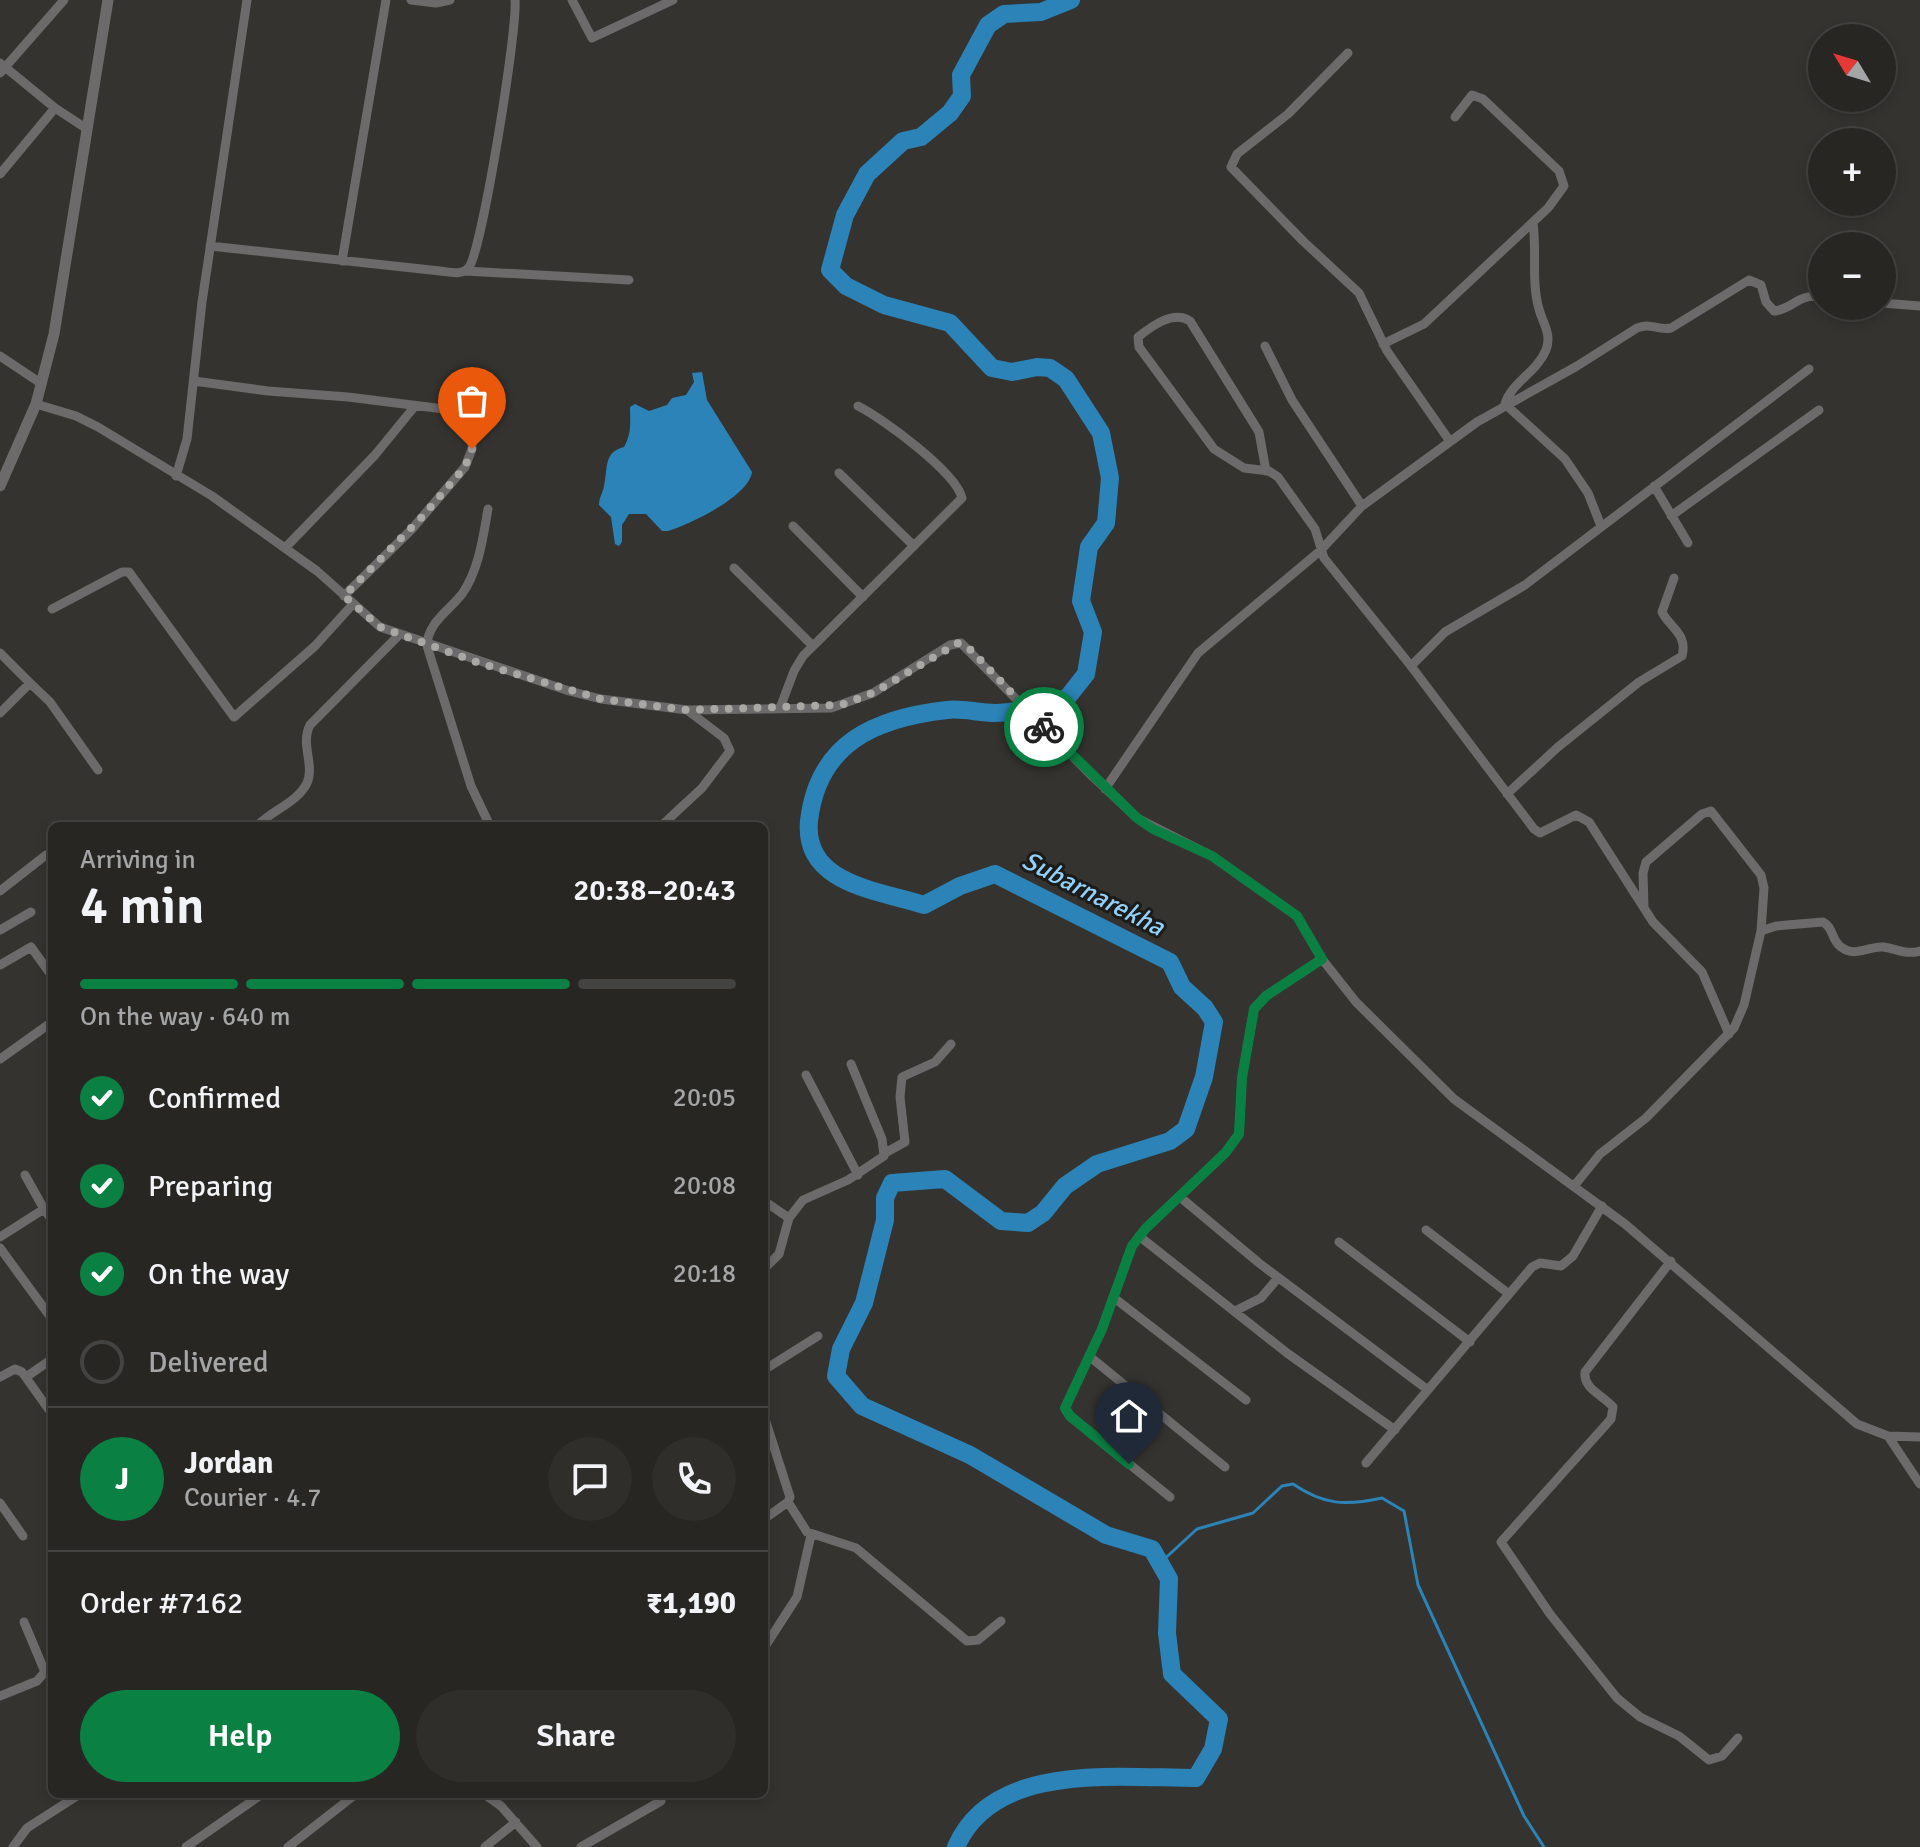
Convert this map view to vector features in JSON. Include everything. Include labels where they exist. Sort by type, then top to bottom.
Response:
[{"type":"street","points":[[64,0],[2,68],[87,129]]},
{"type":"street","points":[[0,486],[42,384],[72,235],[108,0]]},
{"type":"street","points":[[176,476],[187,439],[210,246],[247,0]]},
{"type":"street","points":[[342,261],[386,0]]},
{"type":"street","points":[[411,0],[436,3],[450,0]]},
{"type":"street","points":[[465,271],[472,262],[477,244],[491,175],[515,0]]},
{"type":"street","points":[[572,0],[592,38],[673,0]]},
{"type":"street","points":[[1348,53],[1288,114],[1237,154],[1230,164],[1233,171],[1359,293],[1383,344],[1449,440]]},
{"type":"street","points":[[1383,344],[1424,324],[1533,223],[1564,186],[1563,175],[1501,114],[1478,96],[1470,97],[1455,117]]},
{"type":"street","points":[[0,174],[55,108]]},
{"type":"street","points":[[1506,407],[1507,398],[1535,368],[1548,342],[1534,283],[1536,258],[1533,223]]},
{"type":"street","points":[[210,246],[465,271],[629,280]]},
{"type":"street","points":[[1105,789],[1198,653],[1320,551],[1362,506],[1449,440],[1637,328],[1649,324],[1662,329],[1671,328],[1749,280],[1761,285],[1766,302],[1774,311],[1782,310],[1800,298],[1808,298]]},
{"type":"street","points":[[1896,304],[1920,306]]},
{"type":"street","points":[[1266,471],[1259,432],[1190,321],[1184,317],[1169,319],[1138,337],[1139,347],[1214,449],[1244,468],[1266,471],[1278,477],[1315,529],[1320,551],[1540,833],[1548,832],[1573,816],[1584,818],[1653,922],[1702,972],[1729,1034]]},
{"type":"street","points":[[1265,346],[1292,400],[1362,506]]},
{"type":"street","points":[[0,356],[42,384]]},
{"type":"street","points":[[1411,666],[1445,632],[1525,585],[1809,369]]},
{"type":"street","points":[[194,381],[452,410],[473,417],[469,461],[422,517],[344,596]]},
{"type":"street","points":[[36,404],[76,416],[98,427],[286,547],[380,627],[427,646],[569,691],[601,699],[687,710],[841,705],[873,693],[950,645],[961,643],[1105,789],[1153,829],[1212,856],[1297,916],[1322,959],[1356,1002],[1437,1084],[1671,1261],[1850,1419],[1866,1430],[1888,1436],[1920,1437]]},
{"type":"street","points":[[286,547],[375,455],[415,406]]},
{"type":"street","points":[[780,708],[794,671],[813,646],[957,504],[962,495],[952,481],[902,434],[858,406]]},
{"type":"street","points":[[1506,407],[1565,459],[1588,493],[1601,526]]},
{"type":"street","points":[[1671,516],[1819,410]]},
{"type":"street","points":[[839,473],[914,546]]},
{"type":"street","points":[[1654,486],[1688,543]]},
{"type":"street","points":[[488,509],[473,574],[461,594],[432,627],[427,646],[471,786],[488,822]]},
{"type":"street","points":[[793,526],[863,597]]},
{"type":"street","points":[[734,568],[813,646]]},
{"type":"street","points":[[52,609],[127,571],[235,717],[315,646],[353,604]]},
{"type":"street","points":[[1507,794],[1538,763],[1628,692],[1682,656],[1684,651],[1680,633],[1662,612],[1674,578]]},
{"type":"street","points":[[262,822],[295,796],[307,782],[305,744],[310,725],[398,636]]},
{"type":"street","points":[[0,653],[50,702],[98,770]]},
{"type":"street","points":[[0,713],[30,683]]},
{"type":"street","points":[[665,822],[702,788],[730,751],[724,738],[687,710]]},
{"type":"street","points":[[1574,1186],[1600,1154],[1646,1118],[1729,1034],[1744,1005],[1761,931],[1764,881],[1753,861],[1711,811],[1702,814],[1646,862],[1643,873],[1644,908]]},
{"type":"street","points":[[0,891],[46,855]]},
{"type":"street","points":[[0,930],[31,912]]},
{"type":"street","points":[[1761,931],[1776,926],[1823,922],[1829,925],[1836,943],[1846,951],[1880,947],[1905,954],[1920,951]]},
{"type":"street","points":[[0,965],[31,947],[48,970]]},
{"type":"street","points":[[1170,1497],[1065,1411],[1139,1236],[1226,1152],[1239,1134],[1242,1078],[1254,1009],[1266,996],[1322,959]]},
{"type":"street","points":[[0,1059],[48,1025]]},
{"type":"street","points":[[768,1265],[779,1254],[789,1218],[809,1196],[858,1175],[882,1159],[885,1153],[902,1147],[905,1142],[900,1097],[902,1077],[935,1062],[951,1044]]},
{"type":"street","points":[[851,1064],[885,1153]]},
{"type":"street","points":[[806,1075],[858,1175]]},
{"type":"street","points":[[25,1175],[48,1214]]},
{"type":"street","points":[[1180,1197],[1278,1278],[1428,1390]]},
{"type":"street","points":[[768,1204],[789,1218]]},
{"type":"street","points":[[1366,1463],[1537,1264],[1556,1266],[1568,1261],[1602,1206]]},
{"type":"street","points":[[0,1237],[44,1209]]},
{"type":"street","points":[[1426,1230],[1509,1294]]},
{"type":"street","points":[[1139,1236],[1287,1353],[1395,1430]]},
{"type":"street","points":[[1339,1242],[1470,1342]]},
{"type":"street","points":[[0,1248],[48,1314]]},
{"type":"street","points":[[1671,1261],[1584,1375],[1588,1386],[1613,1407],[1611,1419],[1501,1542],[1550,1614],[1617,1698],[1631,1711],[1679,1736],[1709,1760],[1722,1756],[1738,1738]]},
{"type":"street","points":[[1235,1311],[1255,1303],[1278,1278]]},
{"type":"street","points":[[1113,1297],[1246,1400]]},
{"type":"street","points":[[768,1367],[818,1336]]},
{"type":"street","points":[[1089,1356],[1225,1467]]},
{"type":"street","points":[[26,1377],[48,1362]]},
{"type":"street","points":[[0,1377],[15,1369],[26,1377],[48,1408]]},
{"type":"street","points":[[768,1427],[789,1486],[788,1502],[796,1520],[811,1535],[846,1542],[856,1548],[967,1641],[974,1643],[1001,1621]]},
{"type":"street","points":[[1888,1436],[1920,1484]]},
{"type":"street","points":[[768,1516],[788,1502]]},
{"type":"street","points":[[0,1503],[23,1536]]},
{"type":"street","points":[[768,1642],[797,1597],[811,1535]]},
{"type":"street","points":[[0,1696],[37,1681],[45,1672],[24,1622]]},
{"type":"street","points":[[13,1847],[27,1828],[74,1798]]},
{"type":"street","points":[[186,1847],[256,1798]]},
{"type":"street","points":[[288,1847],[351,1798]]},
{"type":"street","points":[[489,1798],[516,1822],[537,1847]]},
{"type":"street","points":[[581,1847],[661,1801]]},
{"type":"street","points":[[485,1847],[516,1822]]},
{"type":"water","points":[[702,372],[707,400],[752,472],[748,481],[718,508],[668,531],[662,531],[646,514],[629,514],[622,525],[622,542],[619,546],[615,544],[611,517],[599,502],[609,457],[624,447],[628,437],[630,407],[635,404],[649,411],[667,405],[672,398],[686,395],[694,382],[692,373]]},
{"type":"waterway","name":"Subarnarekha","points":[[956,1847],[974,1819],[998,1800],[1028,1787],[1096,1777],[1196,1778],[1213,1749],[1219,1719],[1172,1674],[1167,1633],[1169,1579],[1152,1549],[1106,1535],[970,1455],[862,1406],[836,1376],[841,1349],[864,1303],[885,1220],[885,1198],[892,1183],[945,1179],[1001,1221],[1028,1223],[1043,1213],[1065,1186],[1097,1164],[1170,1141],[1186,1129],[1204,1077],[1214,1022],[1205,1008],[1182,987],[1170,962],[995,874],[960,886],[924,905],[847,881],[818,859],[810,842],[809,821],[824,772],[854,739],[874,728],[921,714],[953,710],[1004,713],[1067,698],[1086,674],[1093,632],[1081,601],[1089,547],[1106,523],[1110,478],[1101,433],[1066,379],[1050,368],[1012,372],[992,368],[950,323],[884,305],[846,286],[830,270],[845,215],[867,174],[903,141],[921,137],[950,113],[962,96],[961,75],[988,25],[1004,14],[1041,12],[1071,0]]},
{"type":"waterway","points":[[1160,1563],[1197,1529],[1253,1513],[1282,1486],[1293,1484],[1335,1502],[1382,1498],[1404,1511],[1418,1585],[1524,1816],[1544,1847]]},
{"type":"way so far","points":[[472,449],[465,467],[412,529],[344,596],[380,627],[401,637],[569,691],[601,699],[687,710],[831,708],[863,698],[950,645],[961,643],[1044,727]]},
{"type":"route","points":[[1044,727],[1137,818],[1153,829],[1212,856],[1297,916],[1322,959],[1266,996],[1254,1009],[1242,1078],[1242,1124],[1239,1134],[1226,1152],[1167,1207],[1132,1246],[1102,1329],[1065,1408],[1070,1416],[1129,1464]]}]
